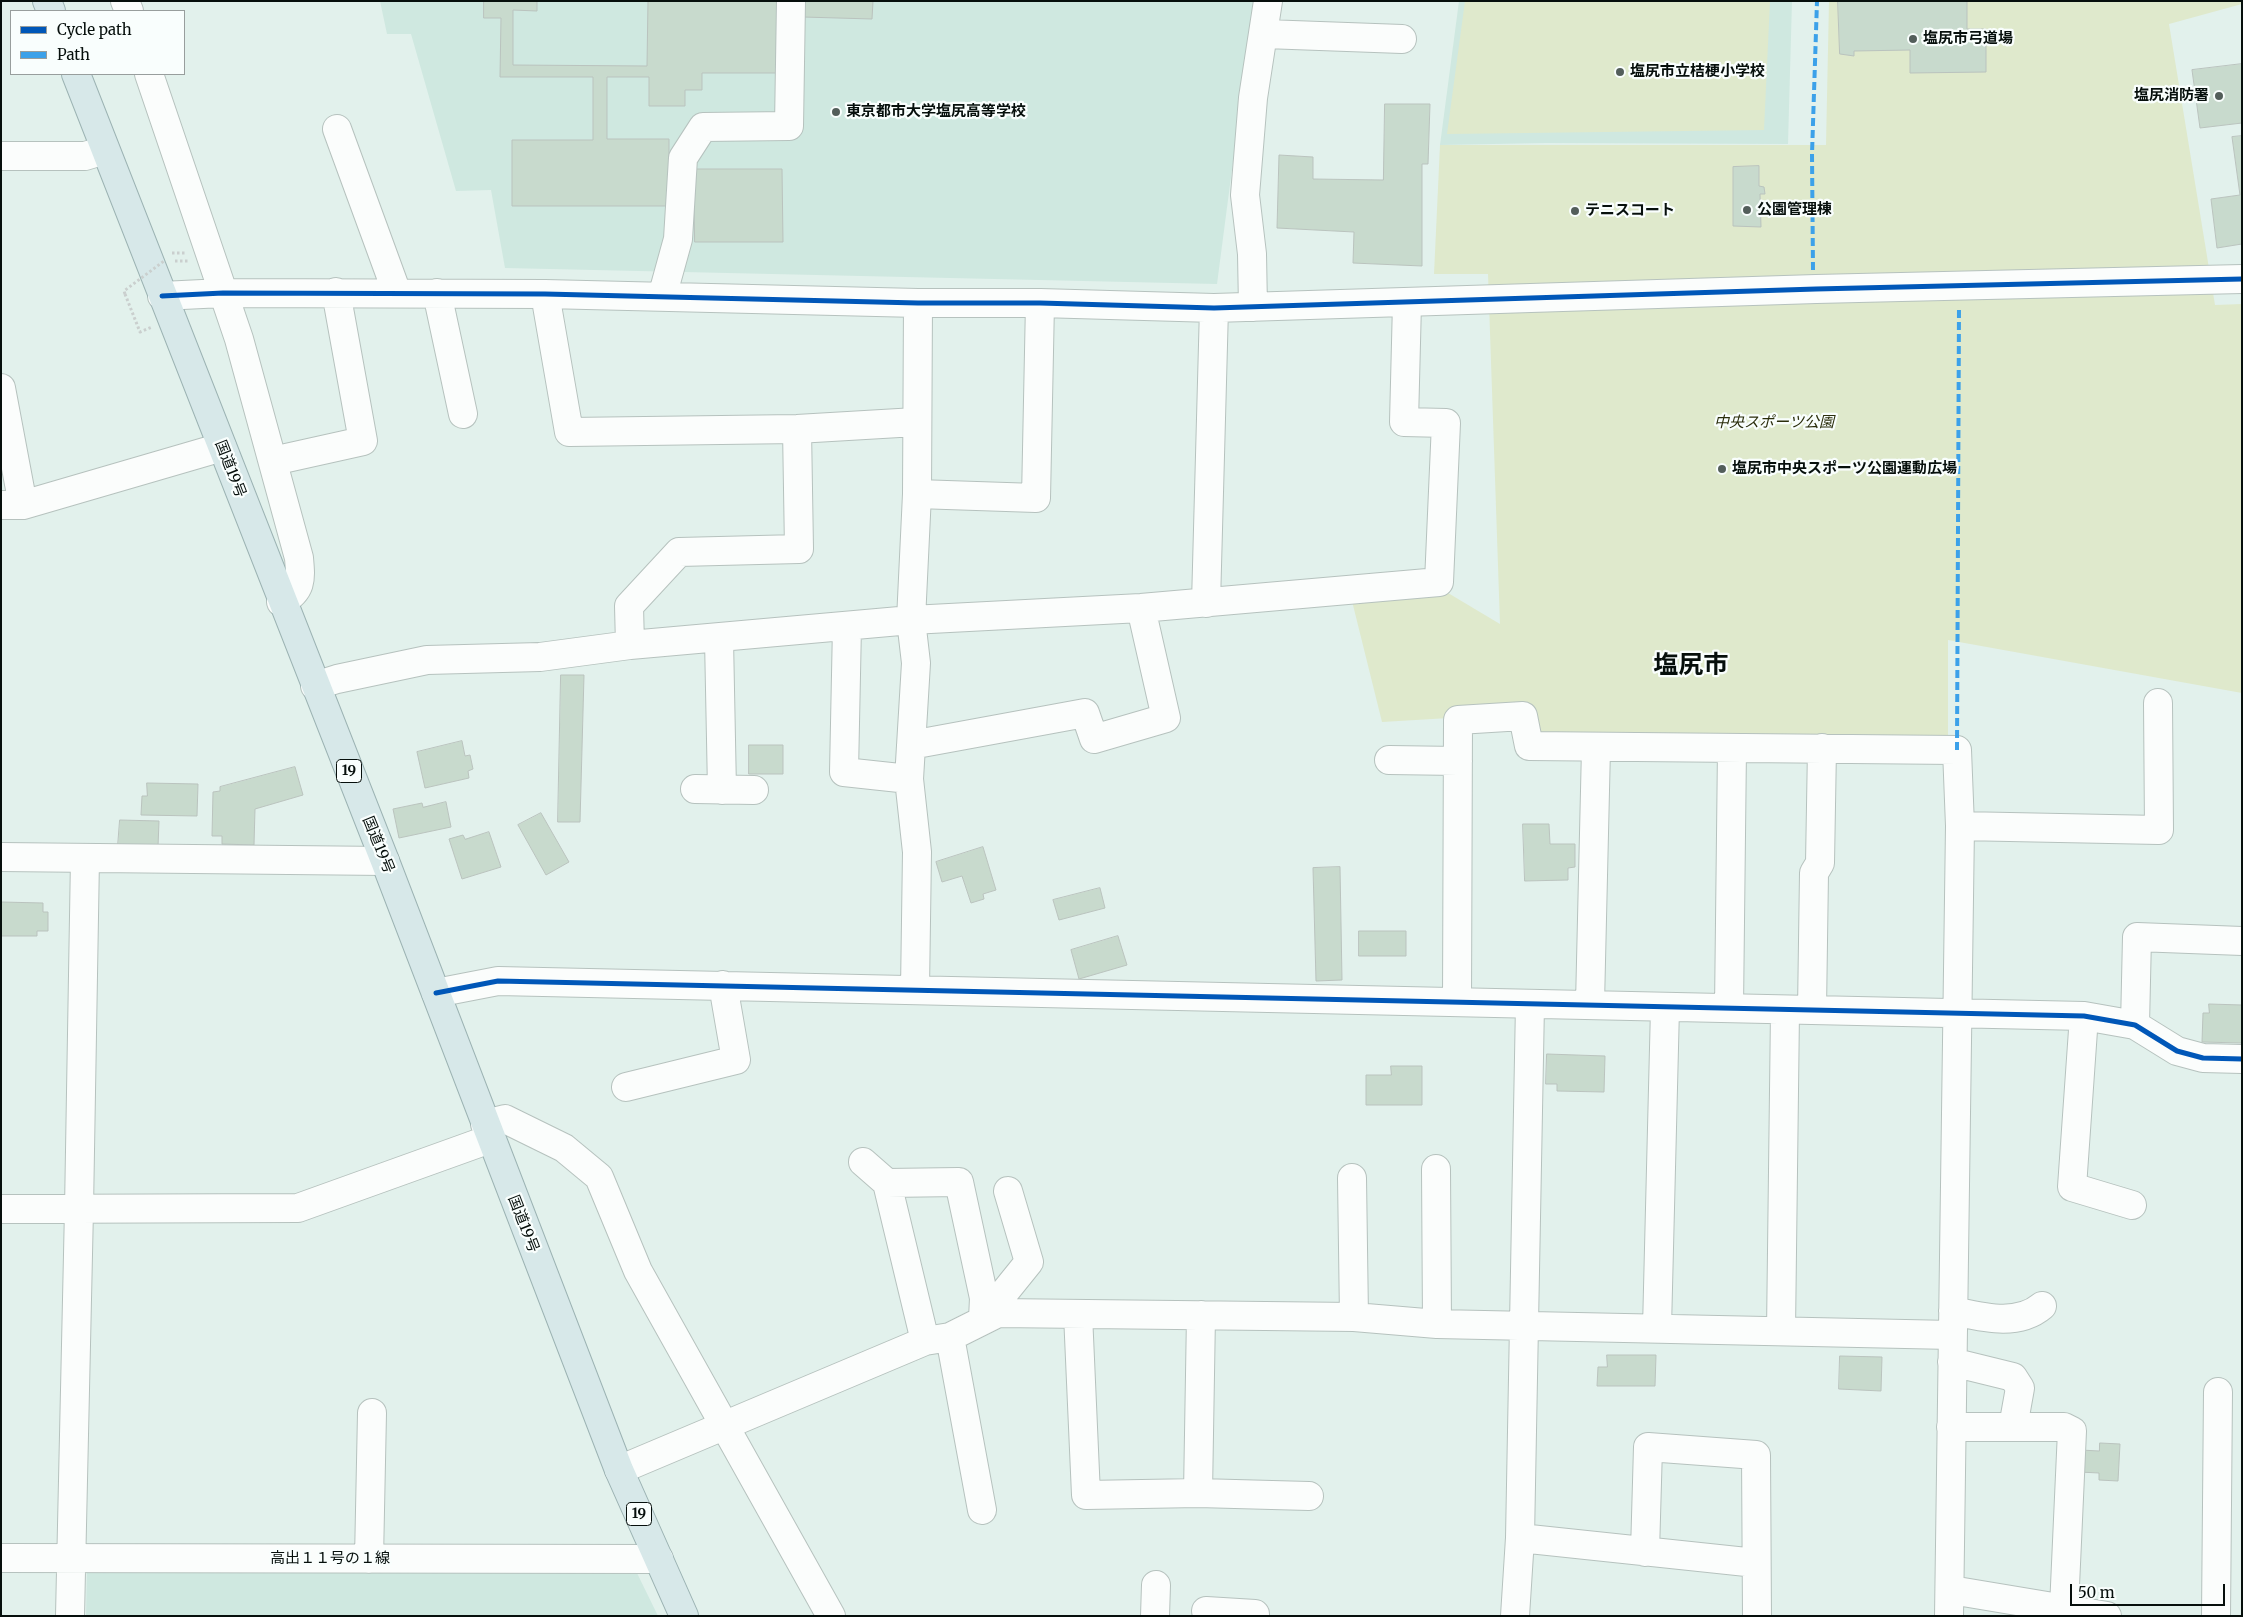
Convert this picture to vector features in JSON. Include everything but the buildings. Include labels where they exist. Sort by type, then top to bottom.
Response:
[{"type":"highway","name":"国道19号","points":[[76,75],[281,602],[385,861],[619,1470],[684,1616]]},
{"type":"street","points":[[662,297],[678,239],[684,158],[703,127],[789,126],[791,1]]},
{"type":"street","points":[[1253,307],[1252,254],[1245,195],[1253,98],[1265,34],[1268,1]]},
{"type":"street","points":[[1265,34],[1402,39]]},
{"type":"street","points":[[149,75],[239,340],[299,558],[301,578],[294,595],[281,602]]},
{"type":"street","points":[[337,129],[397,293]]},
{"type":"street","points":[[1,156],[85,156],[105,150]]},
{"type":"street","points":[[162,296],[223,293],[336,292],[545,294],[1214,308],[1816,289],[2242,279]]},
{"type":"street","points":[[273,461],[363,441],[336,292]]},
{"type":"street","points":[[437,293],[463,414]]},
{"type":"street","points":[[545,294],[569,432],[797,429],[916,422]]},
{"type":"street","points":[[915,989],[917,852],[909,779],[916,663],[911,620],[917,494],[918,303]]},
{"type":"street","points":[[917,494],[1036,498],[1040,303]]},
{"type":"street","points":[[315,686],[337,678],[427,660],[540,657],[630,645],[719,639],[911,620],[1141,608],[1439,582],[1446,423],[1404,422],[1407,303]]},
{"type":"street","points":[[1206,603],[1214,308]]},
{"type":"street","points":[[1,388],[12,505],[222,447]]},
{"type":"street","points":[[630,645],[629,606],[679,552],[799,548],[797,429]]},
{"type":"street","points":[[911,744],[1086,713],[1094,739],[1166,718],[1141,608]]},
{"type":"street","points":[[847,626],[844,772],[909,779]]},
{"type":"street","points":[[719,639],[709,789],[754,790]]},
{"type":"street","points":[[1960,826],[2159,830],[2158,703]]},
{"type":"street","points":[[1456,1002],[1458,720],[1523,716],[1529,746],[1957,750],[1960,826],[1952,1323],[1950,1603],[2064,1608],[2107,1616]]},
{"type":"street","points":[[1590,1004],[1596,748]]},
{"type":"street","points":[[1729,1008],[1732,748]]},
{"type":"street","points":[[1812,1010],[1814,874],[1820,863],[1822,748]]},
{"type":"street","points":[[1389,760],[1458,761]]},
{"type":"street","points":[[1,857],[385,861]]},
{"type":"street","points":[[70,1616],[80,1210],[85,858]]},
{"type":"street","points":[[2135,1025],[2137,937],[2242,941]]},
{"type":"street","points":[[436,993],[498,981],[1590,1004],[1785,1011],[1957,1012],[2084,1016],[2135,1025],[2177,1051],[2203,1058],[2242,1059]]},
{"type":"street","points":[[626,1087],[736,1060],[723,985]]},
{"type":"street","points":[[1515,1616],[1520,1538],[1530,1004]]},
{"type":"street","points":[[1657,1328],[1666,1008]]},
{"type":"street","points":[[1781,1331],[1785,1011]]},
{"type":"street","points":[[2084,1016],[2072,1187],[2132,1205]]},
{"type":"street","points":[[1,1209],[298,1208],[488,1131],[505,1119],[564,1148],[600,1178],[638,1271],[831,1616]]},
{"type":"street","points":[[862,1162],[886,1183],[937,1339],[982,1510]]},
{"type":"street","points":[[1436,1169],[1437,1324]]},
{"type":"street","points":[[1352,1178],[1354,1317]]},
{"type":"street","points":[[886,1183],[959,1182],[984,1298],[983,1319]]},
{"type":"street","points":[[983,1319],[1029,1262],[1008,1191]]},
{"type":"street","points":[[619,1470],[998,1313],[1354,1317],[1437,1324],[1781,1331],[1994,1320],[2032,1315],[2042,1306]]},
{"type":"street","points":[[1078,1314],[1086,1495],[1198,1493],[1310,1496]]},
{"type":"street","points":[[1198,1493],[1201,1315]]},
{"type":"street","points":[[1952,1362],[2012,1377],[2020,1388],[2013,1427]]},
{"type":"street","points":[[2216,1616],[2218,1392]]},
{"type":"street","points":[[369,1558],[372,1413]]},
{"type":"street","points":[[1951,1427],[2064,1427],[2072,1431],[2064,1608]]},
{"type":"street","points":[[1645,1552],[1648,1447],[1756,1455],[1757,1616]]},
{"type":"street","points":[[1520,1538],[1756,1563]]},
{"type":"street","name":"高出１１号の１線","points":[[1,1558],[659,1559]]},
{"type":"street","points":[[1155,1616],[1156,1585]]},
{"type":"path","points":[[157,325],[140,332],[124,291],[162,261],[190,261],[190,253],[164,253]]},
{"type":"shaded area","name":"東京都市大学塩尻高等学校","points":[[380,1],[1254,1],[1217,284],[505,268],[491,190],[456,191],[411,34],[387,34]]},
{"type":"shaded area","name":"塩尻市立桔梗小学校","points":[[1459,1],[1792,1],[1788,144],[1546,143],[1440,145]]},
{"type":"shaded area","points":[[87,1568],[636,1571],[658,1616],[86,1616]]},
{"type":"green space","name":"塩尻市立桔梗小学校","points":[[1465,1],[1770,1],[1764,130],[1447,134]]},
{"type":"green space","name":"中央スポーツ公園","points":[[1829,1],[2242,1],[2242,4],[2169,24],[2215,305],[2242,304],[2242,693],[1948,640],[1948,737],[1540,742],[1533,713],[1382,722],[1351,597],[1443,590],[1500,624],[1488,274],[1434,274],[1440,145],[1826,145]]},
{"type":"marked path","points":[[1813,270],[1812,154],[1817,1]]},
{"type":"marked path","points":[[1957,750],[1959,307]]},
{"type":"cycle path","points":[[162,296],[223,293],[545,294],[1214,308],[1816,289],[2242,279]]},
{"type":"cycle path","points":[[436,993],[498,981],[2084,1016],[2135,1025],[2177,1051],[2203,1058],[2242,1059]]},
{"type":"place","name":"塩尻市弓道場","points":[[1913,39]]},
{"type":"place","name":"塩尻市立桔梗小学校","points":[[1620,72]]},
{"type":"place","name":"塩尻消防署","points":[[2219,96]]},
{"type":"place","name":"東京都市大学塩尻高等学校","points":[[836,112]]},
{"type":"place","name":"公園管理棟","points":[[1747,210]]},
{"type":"place","name":"テニスコート","points":[[1575,211]]},
{"type":"place","name":"塩尻市中央スポーツ公園運動広場","points":[[1722,469]]},
{"type":"district","name":"塩尻市","points":[[1691,666]]}]
